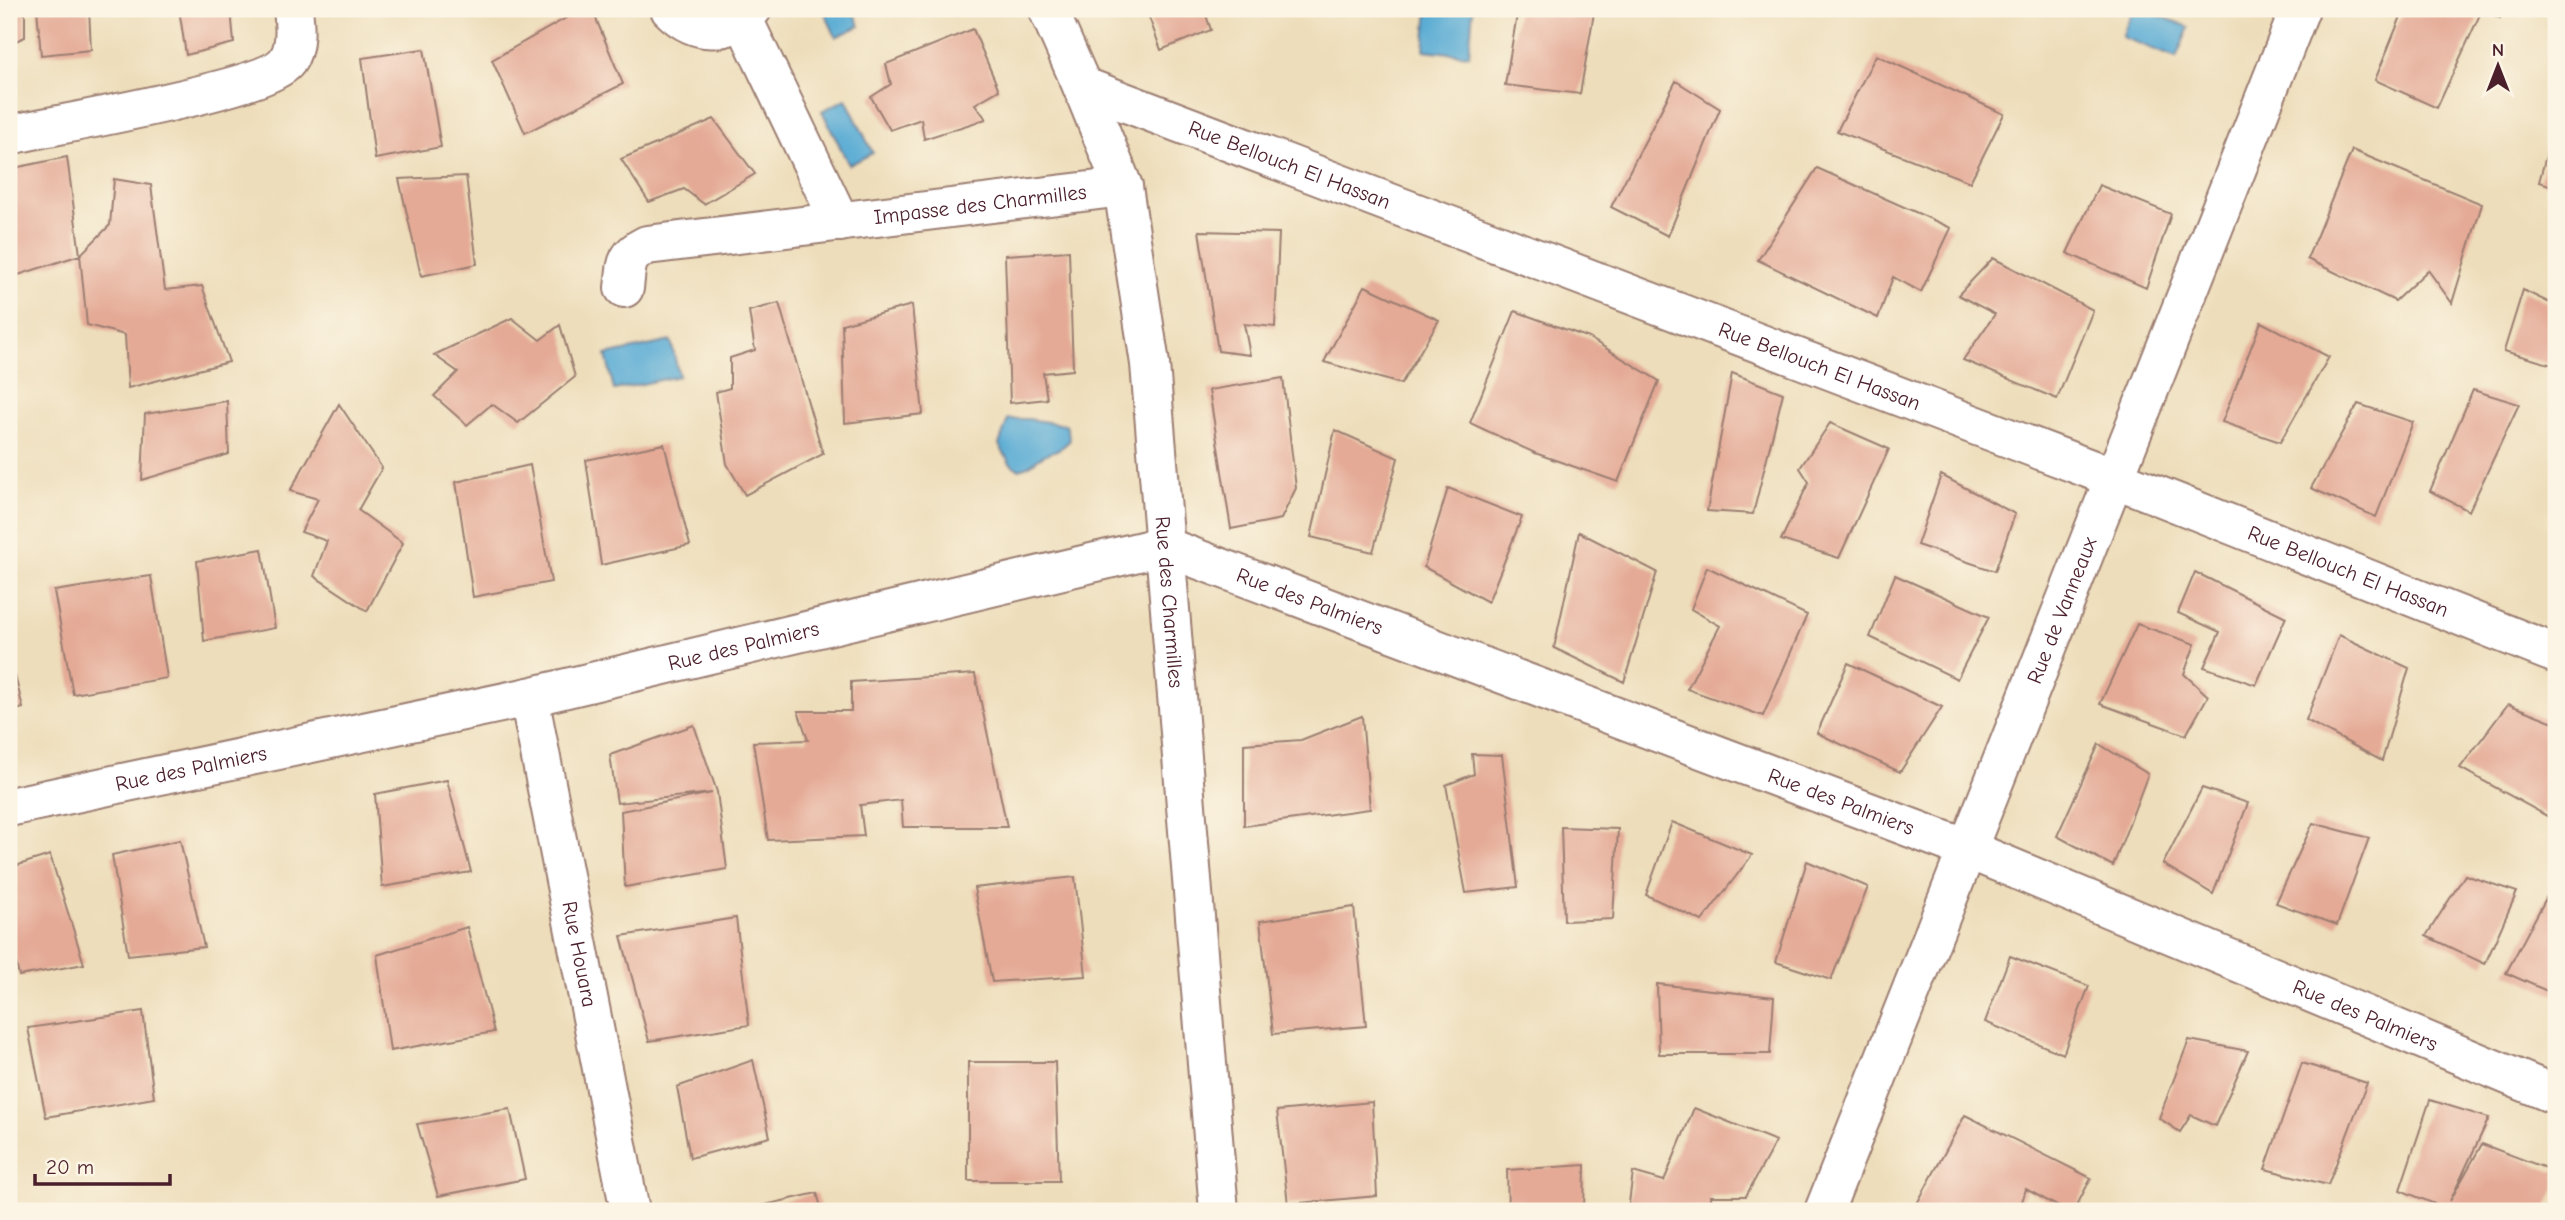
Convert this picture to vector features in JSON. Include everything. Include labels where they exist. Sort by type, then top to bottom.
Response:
[{"type":"street","points":[[9,135],[199,95],[247,83],[273,72],[287,61],[292,48],[295,32],[293,9]]},
{"type":"street","points":[[670,9],[681,20],[704,28],[728,27],[747,14],[840,222]]},
{"type":"street","name":"Rue des Charmilles","points":[[1048,9],[1123,187],[1150,364],[1219,1211]]},
{"type":"street","name":"Rue de Vanneaux","points":[[1824,1211],[2300,9]]},
{"type":"street","name":"Rue Bellouch El Hassan","points":[[1082,86],[2114,478],[2556,654]]},
{"type":"street","name":"Impasse des Charmilles","points":[[624,288],[628,259],[635,251],[647,245],[1123,187]]},
{"type":"street","name":"Rue des Palmiers","points":[[9,807],[529,697],[1163,546],[1967,849],[2556,1095]]},
{"type":"street","name":"Rue Houara","points":[[529,697],[630,1211]]},
{"type":"water","points":[[823,9],[852,9],[860,26],[836,37]]},
{"type":"water","points":[[1428,9],[1473,9],[1469,55],[1424,50]]},
{"type":"water","points":[[2133,9],[2142,9],[2189,27],[2176,58],[2122,37]]},
{"type":"water","points":[[846,99],[873,153],[849,165],[822,111]]},
{"type":"water","points":[[671,341],[679,376],[614,390],[606,355]]},
{"type":"water","points":[[1008,419],[1066,425],[1070,440],[1061,448],[1018,469],[1010,463],[999,445]]},
{"type":"building","points":[[9,9],[25,9],[25,37],[9,44]]},
{"type":"building","points":[[37,9],[89,9],[91,50],[41,55]]},
{"type":"building","points":[[179,9],[231,9],[234,43],[186,55]]},
{"type":"building","points":[[582,9],[592,9],[623,84],[525,133],[492,60]]},
{"type":"building","points":[[1146,9],[1212,9],[1205,12],[1211,30],[1161,50]]},
{"type":"building","points":[[1518,9],[1594,13],[1580,94],[1505,85]]},
{"type":"building","points":[[2404,9],[2505,9],[2500,18],[2482,10],[2437,108],[2375,80]]},
{"type":"building","points":[[973,29],[999,90],[975,104],[986,119],[924,139],[921,119],[890,130],[871,97],[891,84],[886,64]]},
{"type":"building","points":[[424,49],[441,147],[375,159],[362,58]]},
{"type":"building","points":[[1876,55],[2004,114],[1970,182],[1837,131]]},
{"type":"building","points":[[1676,81],[1720,109],[1668,236],[1611,207]]},
{"type":"building","points":[[714,119],[755,174],[704,204],[684,189],[649,202],[621,159]]},
{"type":"building","points":[[2556,122],[2556,187],[2539,182]]},
{"type":"building","points":[[2352,150],[2482,204],[2452,303],[2428,270],[2395,301],[2307,259]]},
{"type":"building","points":[[67,157],[80,255],[12,277],[9,260],[9,169]]},
{"type":"building","points":[[1817,168],[1951,228],[1921,292],[1893,277],[1878,318],[1758,260]]},
{"type":"building","points":[[466,176],[477,264],[421,276],[399,179]]},
{"type":"building","points":[[114,179],[151,185],[165,290],[202,286],[229,362],[128,388],[125,335],[87,325],[80,255],[110,225]]},
{"type":"building","points":[[2099,185],[2171,214],[2146,288],[2067,253]]},
{"type":"building","points":[[1199,231],[1279,233],[1275,327],[1244,324],[1250,355],[1218,351]]},
{"type":"building","points":[[1069,251],[1073,370],[1043,373],[1047,399],[1010,403],[1005,255]]},
{"type":"building","points":[[1993,258],[2093,310],[2057,399],[1963,360],[1995,314],[1958,295]]},
{"type":"building","points":[[1365,286],[1439,320],[1401,384],[1324,362]]},
{"type":"building","points":[[2523,290],[2556,306],[2556,366],[2504,351]]},
{"type":"building","points":[[779,303],[823,454],[745,495],[727,464],[716,392],[730,388],[730,358],[755,350],[749,311]]},
{"type":"building","points":[[912,305],[923,414],[845,423],[842,324]]},
{"type":"building","points":[[1515,311],[1589,338],[1659,381],[1618,482],[1535,453],[1470,423]]},
{"type":"building","points":[[512,318],[540,340],[560,325],[575,377],[518,423],[492,404],[467,425],[434,396],[458,372],[434,355]]},
{"type":"building","points":[[2261,322],[2329,357],[2280,442],[2222,422]]},
{"type":"building","points":[[1732,373],[1783,393],[1753,514],[1707,511]]},
{"type":"building","points":[[1283,378],[1296,488],[1281,519],[1231,529],[1209,390]]},
{"type":"building","points":[[2473,390],[2519,404],[2469,511],[2430,491]]},
{"type":"building","points":[[227,401],[229,454],[142,480],[145,414]]},
{"type":"building","points":[[339,404],[382,468],[358,510],[403,543],[367,611],[314,576],[327,541],[301,532],[318,499],[290,491]]},
{"type":"building","points":[[2358,404],[2413,422],[2376,517],[2311,488]]},
{"type":"building","points":[[1830,423],[1889,449],[1839,558],[1781,540],[1809,482],[1800,468]]},
{"type":"building","points":[[1335,430],[1398,458],[1373,552],[1311,537]]},
{"type":"building","points":[[664,444],[690,545],[601,565],[586,460]]},
{"type":"building","points":[[530,465],[551,582],[473,597],[456,482]]},
{"type":"building","points":[[1941,475],[2015,514],[1995,571],[1917,545]]},
{"type":"building","points":[[1448,488],[1522,517],[1488,602],[1424,567]]},
{"type":"building","points":[[1579,532],[1657,572],[1624,682],[1554,648]]},
{"type":"building","points":[[262,549],[275,628],[204,641],[197,561]]},
{"type":"building","points":[[1707,567],[1807,615],[1763,716],[1687,689],[1720,626],[1691,609]]},
{"type":"building","points":[[2195,572],[2286,617],[2256,685],[2204,667],[2220,632],[2178,613]]},
{"type":"building","points":[[1895,575],[1989,617],[1957,679],[1870,637]]},
{"type":"building","points":[[151,576],[167,678],[73,694],[54,591]]},
{"type":"building","points":[[2137,624],[2195,644],[2184,674],[2208,696],[2186,735],[2100,704]]},
{"type":"building","points":[[2339,635],[2409,668],[2382,761],[2306,720]]},
{"type":"building","points":[[9,651],[23,708],[9,712]]},
{"type":"building","points":[[1848,663],[1942,707],[1900,772],[1817,733]]},
{"type":"building","points":[[975,674],[1007,827],[903,827],[901,800],[860,805],[864,836],[768,840],[753,742],[808,740],[798,711],[851,711],[851,682]]},
{"type":"building","points":[[2508,704],[2556,723],[2556,821],[2460,768]]},
{"type":"building","points":[[1362,716],[1370,809],[1244,826],[1244,744],[1301,740]]},
{"type":"building","points":[[694,725],[717,792],[727,869],[625,887],[621,811],[712,793],[617,803],[610,755]]},
{"type":"building","points":[[2099,744],[2148,774],[2113,866],[2057,836]]},
{"type":"building","points":[[1472,754],[1502,755],[1518,887],[1466,893],[1446,785],[1474,774]]},
{"type":"building","points":[[447,780],[471,872],[382,887],[375,794]]},
{"type":"building","points":[[2202,788],[2248,803],[2213,894],[2163,864]]},
{"type":"building","points":[[1672,822],[1752,855],[1702,921],[1646,895]]},
{"type":"building","points":[[2313,823],[2369,838],[2337,925],[2276,903]]},
{"type":"building","points":[[1561,827],[1618,829],[1613,919],[1564,921]]},
{"type":"building","points":[[180,840],[204,947],[128,955],[112,855]]},
{"type":"building","points":[[50,855],[84,964],[19,976],[15,958],[9,961],[9,868]]},
{"type":"building","points":[[1807,861],[1868,887],[1831,980],[1776,962]]},
{"type":"building","points":[[2465,875],[2517,892],[2485,964],[2426,936]]},
{"type":"building","points":[[1075,877],[1086,976],[992,982],[974,888]]},
{"type":"building","points":[[2552,887],[2556,888],[2556,995],[2506,973]]},
{"type":"building","points":[[1354,907],[1366,1026],[1273,1034],[1260,921]]},
{"type":"building","points":[[736,918],[749,1025],[649,1041],[621,936]]},
{"type":"building","points":[[467,927],[494,1032],[390,1051],[377,955]]},
{"type":"building","points":[[2010,956],[2089,986],[2063,1054],[1985,1022]]},
{"type":"building","points":[[1657,984],[1774,997],[1770,1054],[1659,1054]]},
{"type":"building","points":[[143,1011],[154,1098],[46,1117],[28,1028]]},
{"type":"building","points":[[2189,1040],[2248,1051],[2215,1126],[2191,1115],[2180,1132],[2159,1118]]},
{"type":"building","points":[[753,1060],[770,1137],[690,1158],[677,1087]]},
{"type":"building","points":[[968,1062],[1055,1062],[1059,1181],[968,1181]]},
{"type":"building","points":[[2302,1063],[2367,1083],[2328,1185],[2265,1169]]},
{"type":"building","points":[[2430,1100],[2489,1118],[2450,1201],[2482,1144],[2556,1172],[2556,1186],[2545,1211],[2452,1211],[2400,1190]]},
{"type":"building","points":[[1372,1102],[1377,1196],[1288,1204],[1277,1111]]},
{"type":"building","points":[[1694,1108],[1776,1141],[1746,1196],[1711,1196],[1711,1211],[1628,1211],[1633,1172],[1664,1181]]},
{"type":"building","points":[[510,1109],[525,1179],[438,1196],[417,1124]]},
{"type":"building","points":[[1965,1115],[2091,1178],[2074,1211],[2066,1211],[2026,1189],[2019,1211],[1913,1211]]},
{"type":"building","points":[[1585,1165],[1584,1211],[1508,1211],[1507,1170]]},
{"type":"building","points":[[817,1193],[822,1211],[743,1211],[743,1210]]}]
